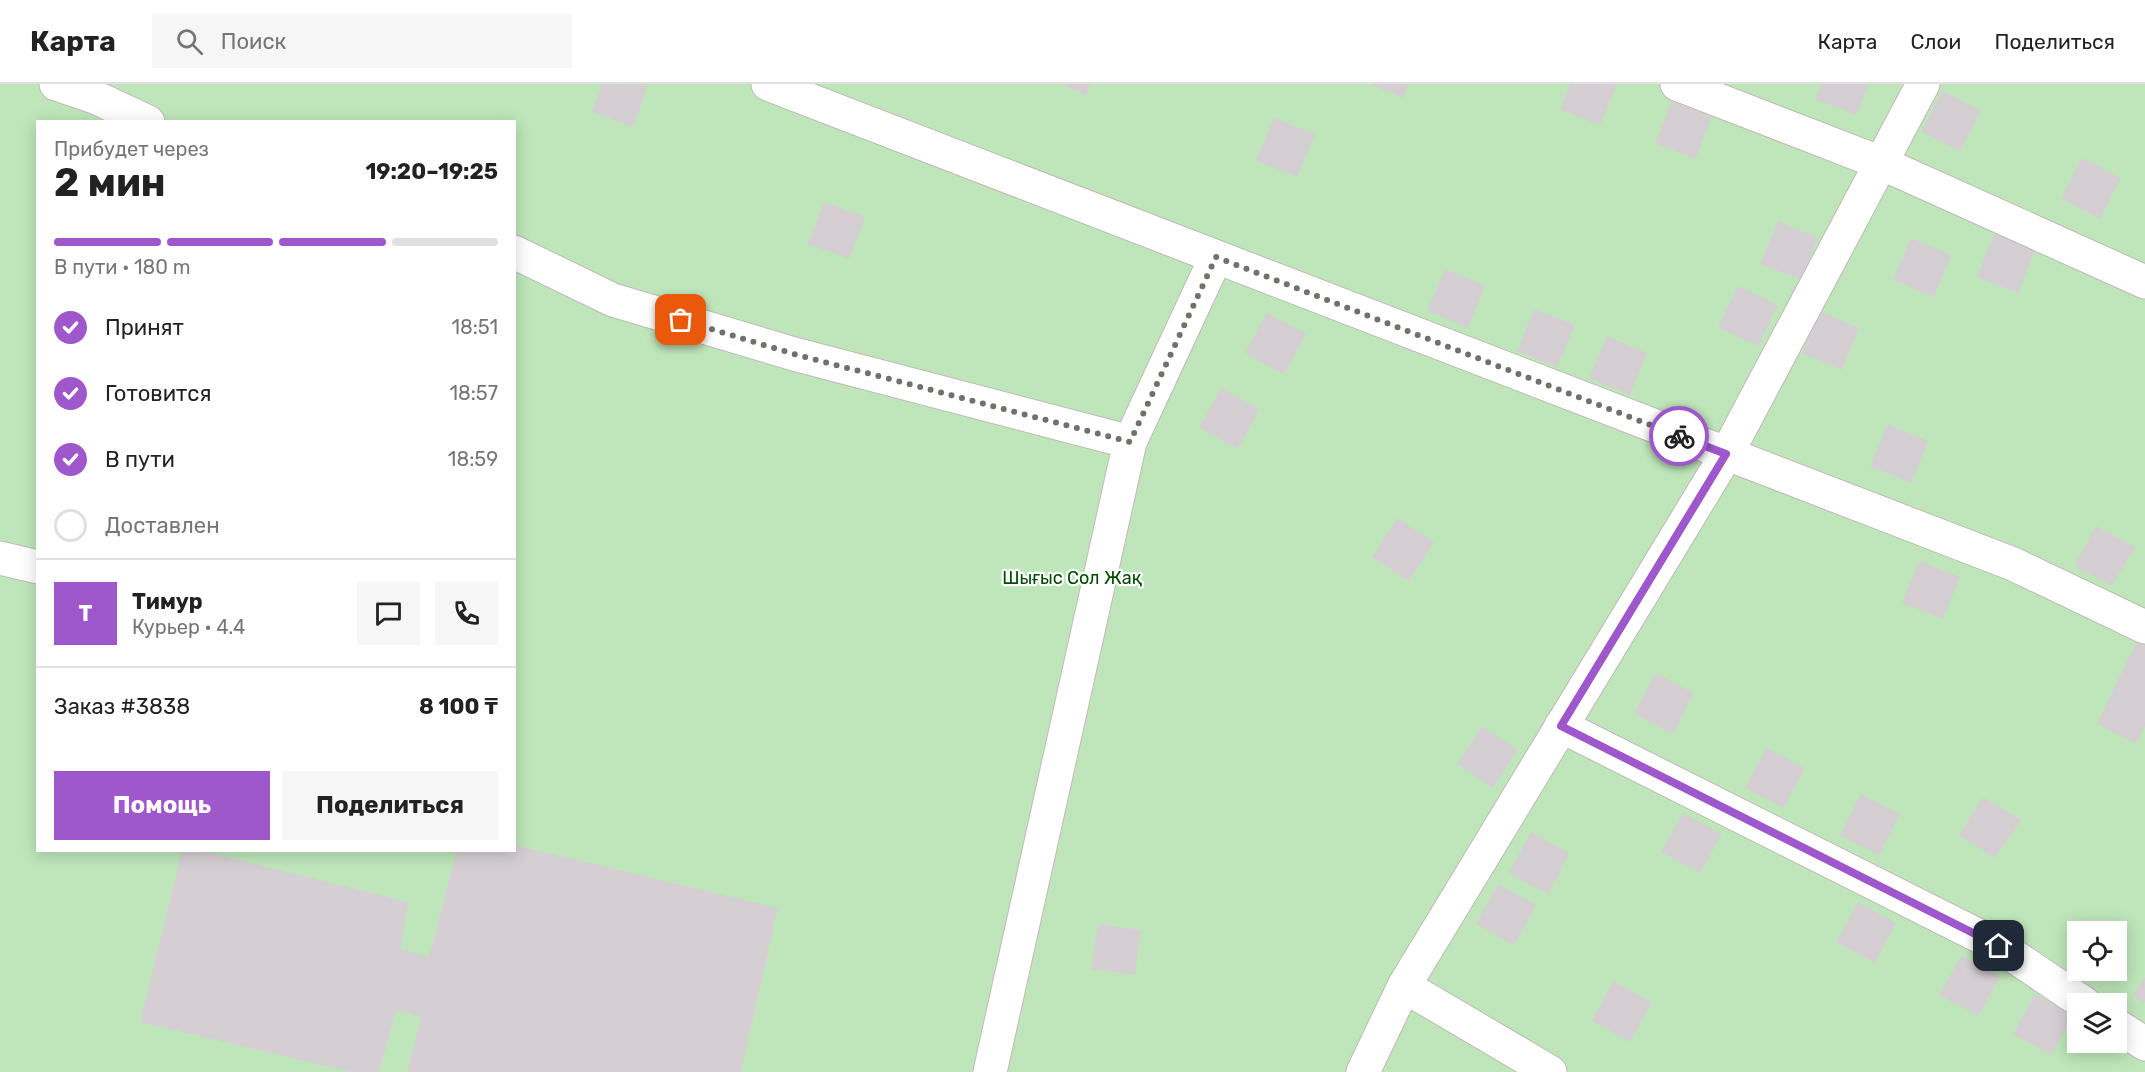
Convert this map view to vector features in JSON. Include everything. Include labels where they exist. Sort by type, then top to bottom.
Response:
[{"type":"street","points":[[57,84],[97,98],[144,120]]},
{"type":"street","points":[[768,84],[2013,564],[2145,627]]},
{"type":"street","points":[[1677,84],[1881,163],[2145,282]]},
{"type":"street","points":[[1363,1072],[1404,986],[1726,454],[1923,84]]},
{"type":"street","points":[[516,253],[613,300],[794,354],[1130,442]]},
{"type":"street","points":[[990,1072],[1130,442],[1216,257]]},
{"type":"street","points":[[0,558],[36,567]]},
{"type":"street","points":[[1561,726],[1999,946],[2069,993]]},
{"type":"street","points":[[1404,986],[1550,1072]]},
{"type":"street","points":[[2127,1032],[2145,1044]]},
{"type":"green space","name":"Шығыс Сол Жақ","points":[[0,84],[2145,84],[2145,1072],[0,1072]]},
{"type":"building","points":[[602,84],[648,85],[633,127],[592,112]]},
{"type":"building","points":[[1060,84],[1090,84],[1086,95]]},
{"type":"building","points":[[1370,84],[1408,84],[1403,98]]},
{"type":"building","points":[[1570,84],[1617,84],[1600,125],[1560,109]]},
{"type":"building","points":[[1821,84],[1869,84],[1856,115],[1815,99]]},
{"type":"building","points":[[1942,91],[1981,110],[1960,151],[1921,131]]},
{"type":"building","points":[[1672,100],[1712,117],[1695,159],[1655,143]]},
{"type":"building","points":[[1274,118],[1315,134],[1297,177],[1256,160]]},
{"type":"building","points":[[2082,158],[2121,178],[2100,219],[2061,199]]},
{"type":"building","points":[[824,202],[865,217],[850,259],[808,244]]},
{"type":"building","points":[[1778,221],[1818,238],[1801,280],[1760,264]]},
{"type":"building","points":[[1994,234],[2035,251],[2018,293],[1977,277]]},
{"type":"building","points":[[1911,238],[1951,255],[1934,297],[1893,280]]},
{"type":"building","points":[[1445,269],[1485,286],[1468,328],[1427,311]]},
{"type":"building","points":[[1738,286],[1778,305],[1758,346],[1718,327]]},
{"type":"building","points":[[1534,309],[1575,325],[1557,367],[1517,351]]},
{"type":"building","points":[[1819,311],[1859,328],[1842,370],[1802,353]]},
{"type":"building","points":[[1267,313],[1306,334],[1284,374],[1245,353]]},
{"type":"building","points":[[1607,336],[1647,353],[1630,395],[1589,378]]},
{"type":"building","points":[[1221,388],[1259,409],[1238,449],[1199,428]]},
{"type":"building","points":[[1888,424],[1928,441],[1911,483],[1870,466]]},
{"type":"building","points":[[1397,518],[1434,542],[1409,581],[1372,557]]},
{"type":"building","points":[[2096,526],[2135,547],[2112,586],[2074,566]]},
{"type":"building","points":[[1919,561],[1960,577],[1943,619],[1902,603]]},
{"type":"building","points":[[2138,639],[2145,643],[2145,726],[2136,743],[2097,724]]},
{"type":"building","points":[[1655,673],[1694,693],[1673,734],[1634,714]]},
{"type":"building","points":[[1482,726],[1518,750],[1493,788],[1457,764]]},
{"type":"building","points":[[1766,748],[1805,768],[1784,808],[1745,788]]},
{"type":"building","points":[[1861,794],[1900,814],[1879,855],[1840,835]]},
{"type":"building","points":[[1983,797],[2021,820],[1995,858],[1959,835]]},
{"type":"building","points":[[1683,813],[1722,834],[1700,873],[1661,852]]},
{"type":"building","points":[[1531,832],[1569,853],[1548,894],[1509,873]]},
{"type":"building","points":[[516,845],[778,908],[741,1072],[407,1072],[421,1017],[396,1010],[379,1072],[352,1072],[140,1022],[182,852],[207,852],[408,902],[401,949],[429,957],[456,852],[516,852]]},
{"type":"building","points":[[1498,884],[1536,905],[1514,945],[1476,924]]},
{"type":"building","points":[[1858,902],[1896,923],[1875,963],[1836,942]]},
{"type":"building","points":[[1098,924],[1141,930],[1135,975],[1091,969]]},
{"type":"building","points":[[1961,956],[2000,976],[1978,1016],[1939,995]]},
{"type":"building","points":[[2145,977],[2145,1003],[2133,995]]},
{"type":"building","points":[[1613,981],[1652,1002],[1630,1042],[1592,1021]]},
{"type":"building","points":[[2035,994],[2067,1012],[2067,1026],[2051,1055],[2013,1034]]},
{"type":"way so far","points":[[681,320],[794,354],[1130,442],[1216,257],[1679,436]]},
{"type":"route","points":[[1679,436],[1726,454],[1561,726],[1999,946]]}]
